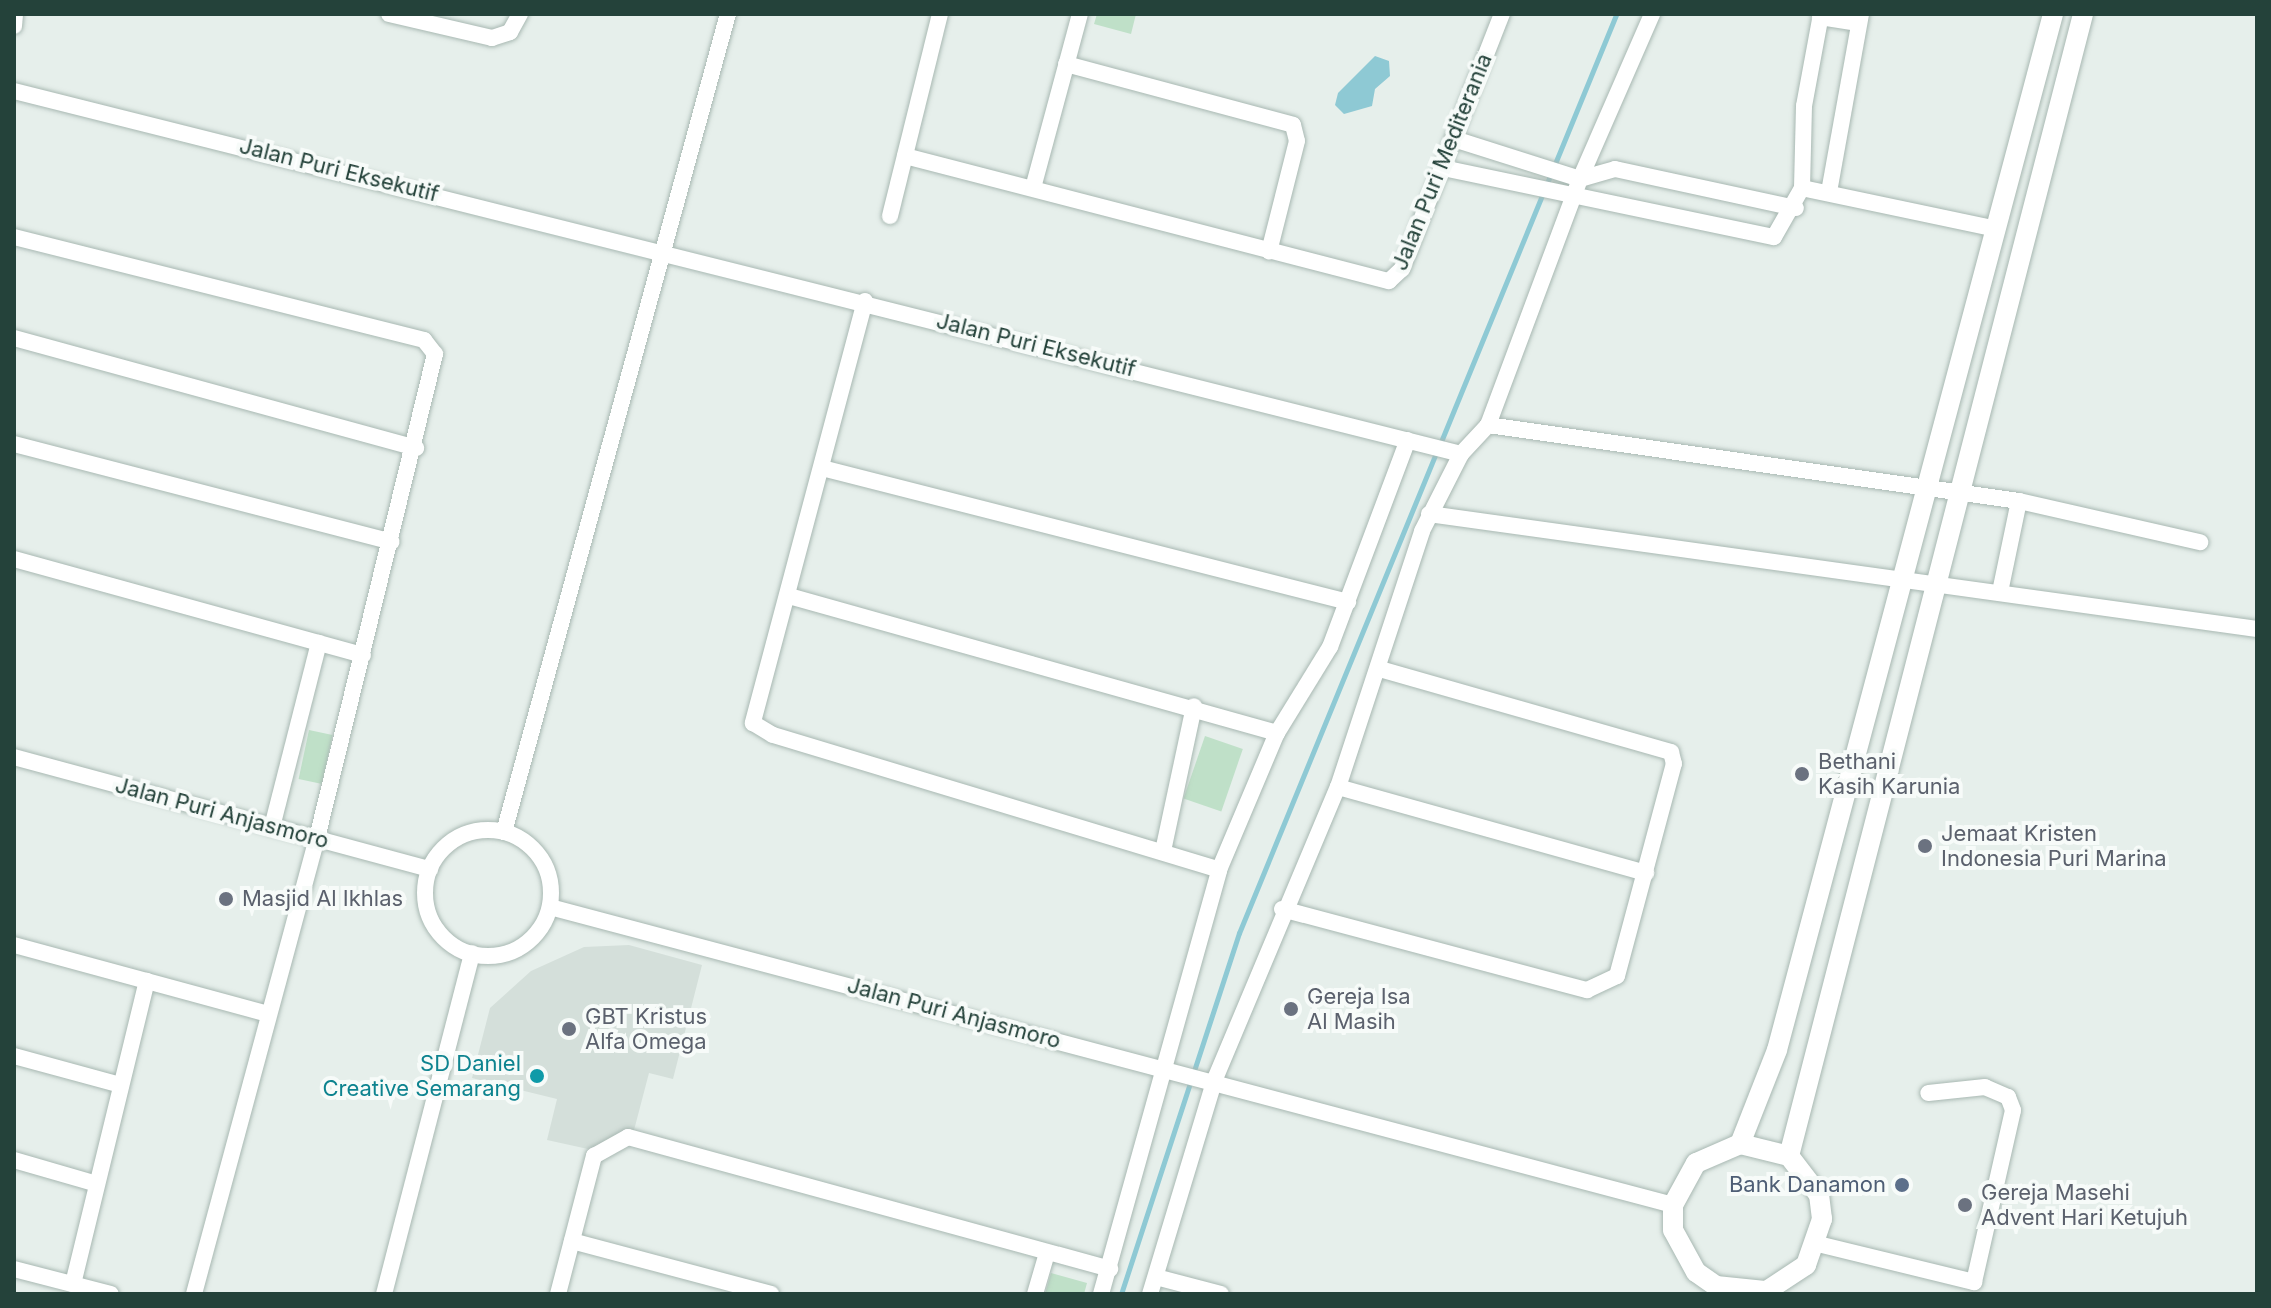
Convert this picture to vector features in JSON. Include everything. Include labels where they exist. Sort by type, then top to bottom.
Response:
[{"type":"street","points":[[14,26],[15,14]]},
{"type":"street","points":[[389,14],[492,38],[510,32],[520,14]]},
{"type":"street","points":[[504,832],[728,14]]},
{"type":"street","points":[[890,216],[940,14]]},
{"type":"street","points":[[1033,188],[1080,14]]},
{"type":"street","name":"Jalan Puri Mediterania","points":[[905,156],[1269,252],[1392,280],[1443,168],[1502,14]]},
{"type":"street","points":[[1150,1294],[1211,1078],[1282,909],[1338,787],[1380,669],[1429,514],[1461,454],[1488,425],[1580,179],[1652,14]]},
{"type":"street","points":[[1740,1144],[1777,1050],[1865,729],[1921,490],[2053,14]]},
{"type":"street","points":[[1789,1156],[1954,495],[2083,14]]},
{"type":"street","points":[[1443,168],[1572,200],[1765,239],[1783,231],[1796,208],[1802,188],[1804,106],[1820,15],[1860,19],[1829,192]]},
{"type":"street","points":[[1066,64],[1293,125],[1297,141],[1269,252]]},
{"type":"street","name":"Jalan Puri Eksekutif","points":[[14,91],[665,248],[1461,454]]},
{"type":"street","points":[[1454,139],[1580,179],[1615,169],[1796,208]]},
{"type":"street","points":[[1802,188],[1992,228]]},
{"type":"street","points":[[14,237],[424,340],[433,348],[435,369],[416,448],[317,838],[194,1294]]},
{"type":"street","points":[[865,301],[789,596],[753,713],[758,728],[1219,870]]},
{"type":"street","points":[[14,338],[416,448]]},
{"type":"street","points":[[1488,425],[1954,495],[2019,501],[2200,542]]},
{"type":"street","points":[[1101,1294],[1219,870],[1277,733],[1330,647],[1412,441]]},
{"type":"street","points":[[14,444],[392,542]]},
{"type":"street","points":[[822,468],[1348,602]]},
{"type":"street","points":[[2000,592],[2019,501]]},
{"type":"street","points":[[1429,514],[2257,629]]},
{"type":"street","points":[[14,559],[363,655]]},
{"type":"street","points":[[789,596],[1194,706],[1277,733]]},
{"type":"street","points":[[272,827],[319,643]]},
{"type":"street","points":[[1282,909],[1587,990],[1617,976],[1674,764],[1671,752],[1380,669]]},
{"type":"street","points":[[1163,851],[1194,706]]},
{"type":"street","points":[[1865,729],[1894,736]]},
{"type":"street","name":"Jalan Puri Anjasmoro","points":[[14,757],[430,869]]},
{"type":"street","points":[[1338,787],[1646,873]]},
{"type":"street","points":[[504,832],[522,839],[547,869],[550,907],[529,941],[512,951],[472,953],[433,921],[425,891],[430,869],[467,834],[504,832]]},
{"type":"street","name":"Jalan Puri Anjasmoro","points":[[550,907],[1211,1078],[1673,1205]]},
{"type":"street","points":[[14,945],[268,1014]]},
{"type":"street","points":[[384,1294],[472,953]]},
{"type":"street","points":[[73,1284],[147,981]]},
{"type":"street","points":[[14,1056],[121,1085]]},
{"type":"street","points":[[1818,1244],[1974,1282],[2013,1110],[2008,1097],[1985,1087],[1928,1093]]},
{"type":"street","points":[[558,1294],[594,1156],[628,1137],[1110,1269]]},
{"type":"street","points":[[1696,1272],[1728,1289],[1763,1292],[1787,1281],[1818,1244],[1819,1195],[1789,1156],[1740,1144],[1696,1163],[1673,1205],[1673,1230],[1696,1272],[1701,1294]]},
{"type":"street","points":[[14,1160],[97,1184]]},
{"type":"street","points":[[572,1241],[771,1294]]},
{"type":"street","points":[[1035,1294],[1047,1253]]},
{"type":"street","points":[[14,1269],[111,1294]]},
{"type":"street","points":[[1156,1277],[1192,1290],[1221,1294]]},
{"type":"shaded area","points":[[629,945],[702,965],[673,1079],[649,1073],[633,1134],[588,1149],[547,1140],[557,1099],[472,1078],[490,1008],[531,971],[584,947]]},
{"type":"green space","points":[[1097,14],[1136,14],[1131,34],[1094,24]]},
{"type":"green space","points":[[309,730],[332,735],[322,784],[299,779]]},
{"type":"green space","points":[[1205,736],[1243,749],[1221,811],[1184,798]]},
{"type":"green space","points":[[1051,1273],[1087,1283],[1084,1294],[1045,1294]]},
{"type":"water","points":[[1375,56],[1389,61],[1390,76],[1375,89],[1372,106],[1344,114],[1335,105],[1338,93]]},
{"type":"waterway","points":[[1440,444],[1616,14]]},
{"type":"waterway","points":[[1121,1294],[1239,933],[1436,453]]},
{"type":"place","name":"Bethani Kasih Karunia","points":[[1802,774]]},
{"type":"place","name":"Jemaat Kristen Indonesia Puri Marina","points":[[1925,846]]},
{"type":"place","name":"Masjid Al Ikhlas","points":[[226,899]]},
{"type":"place","name":"Gereja Isa Al Masih","points":[[1291,1009]]},
{"type":"place","name":"GBT Kristus Alfa Omega","points":[[569,1029]]},
{"type":"place","name":"SD Daniel Creative Semarang","points":[[537,1076]]},
{"type":"place","name":"Bank Danamon","points":[[1902,1185]]},
{"type":"place","name":"Gereja Masehi Advent Hari Ketujuh","points":[[1965,1205]]}]
